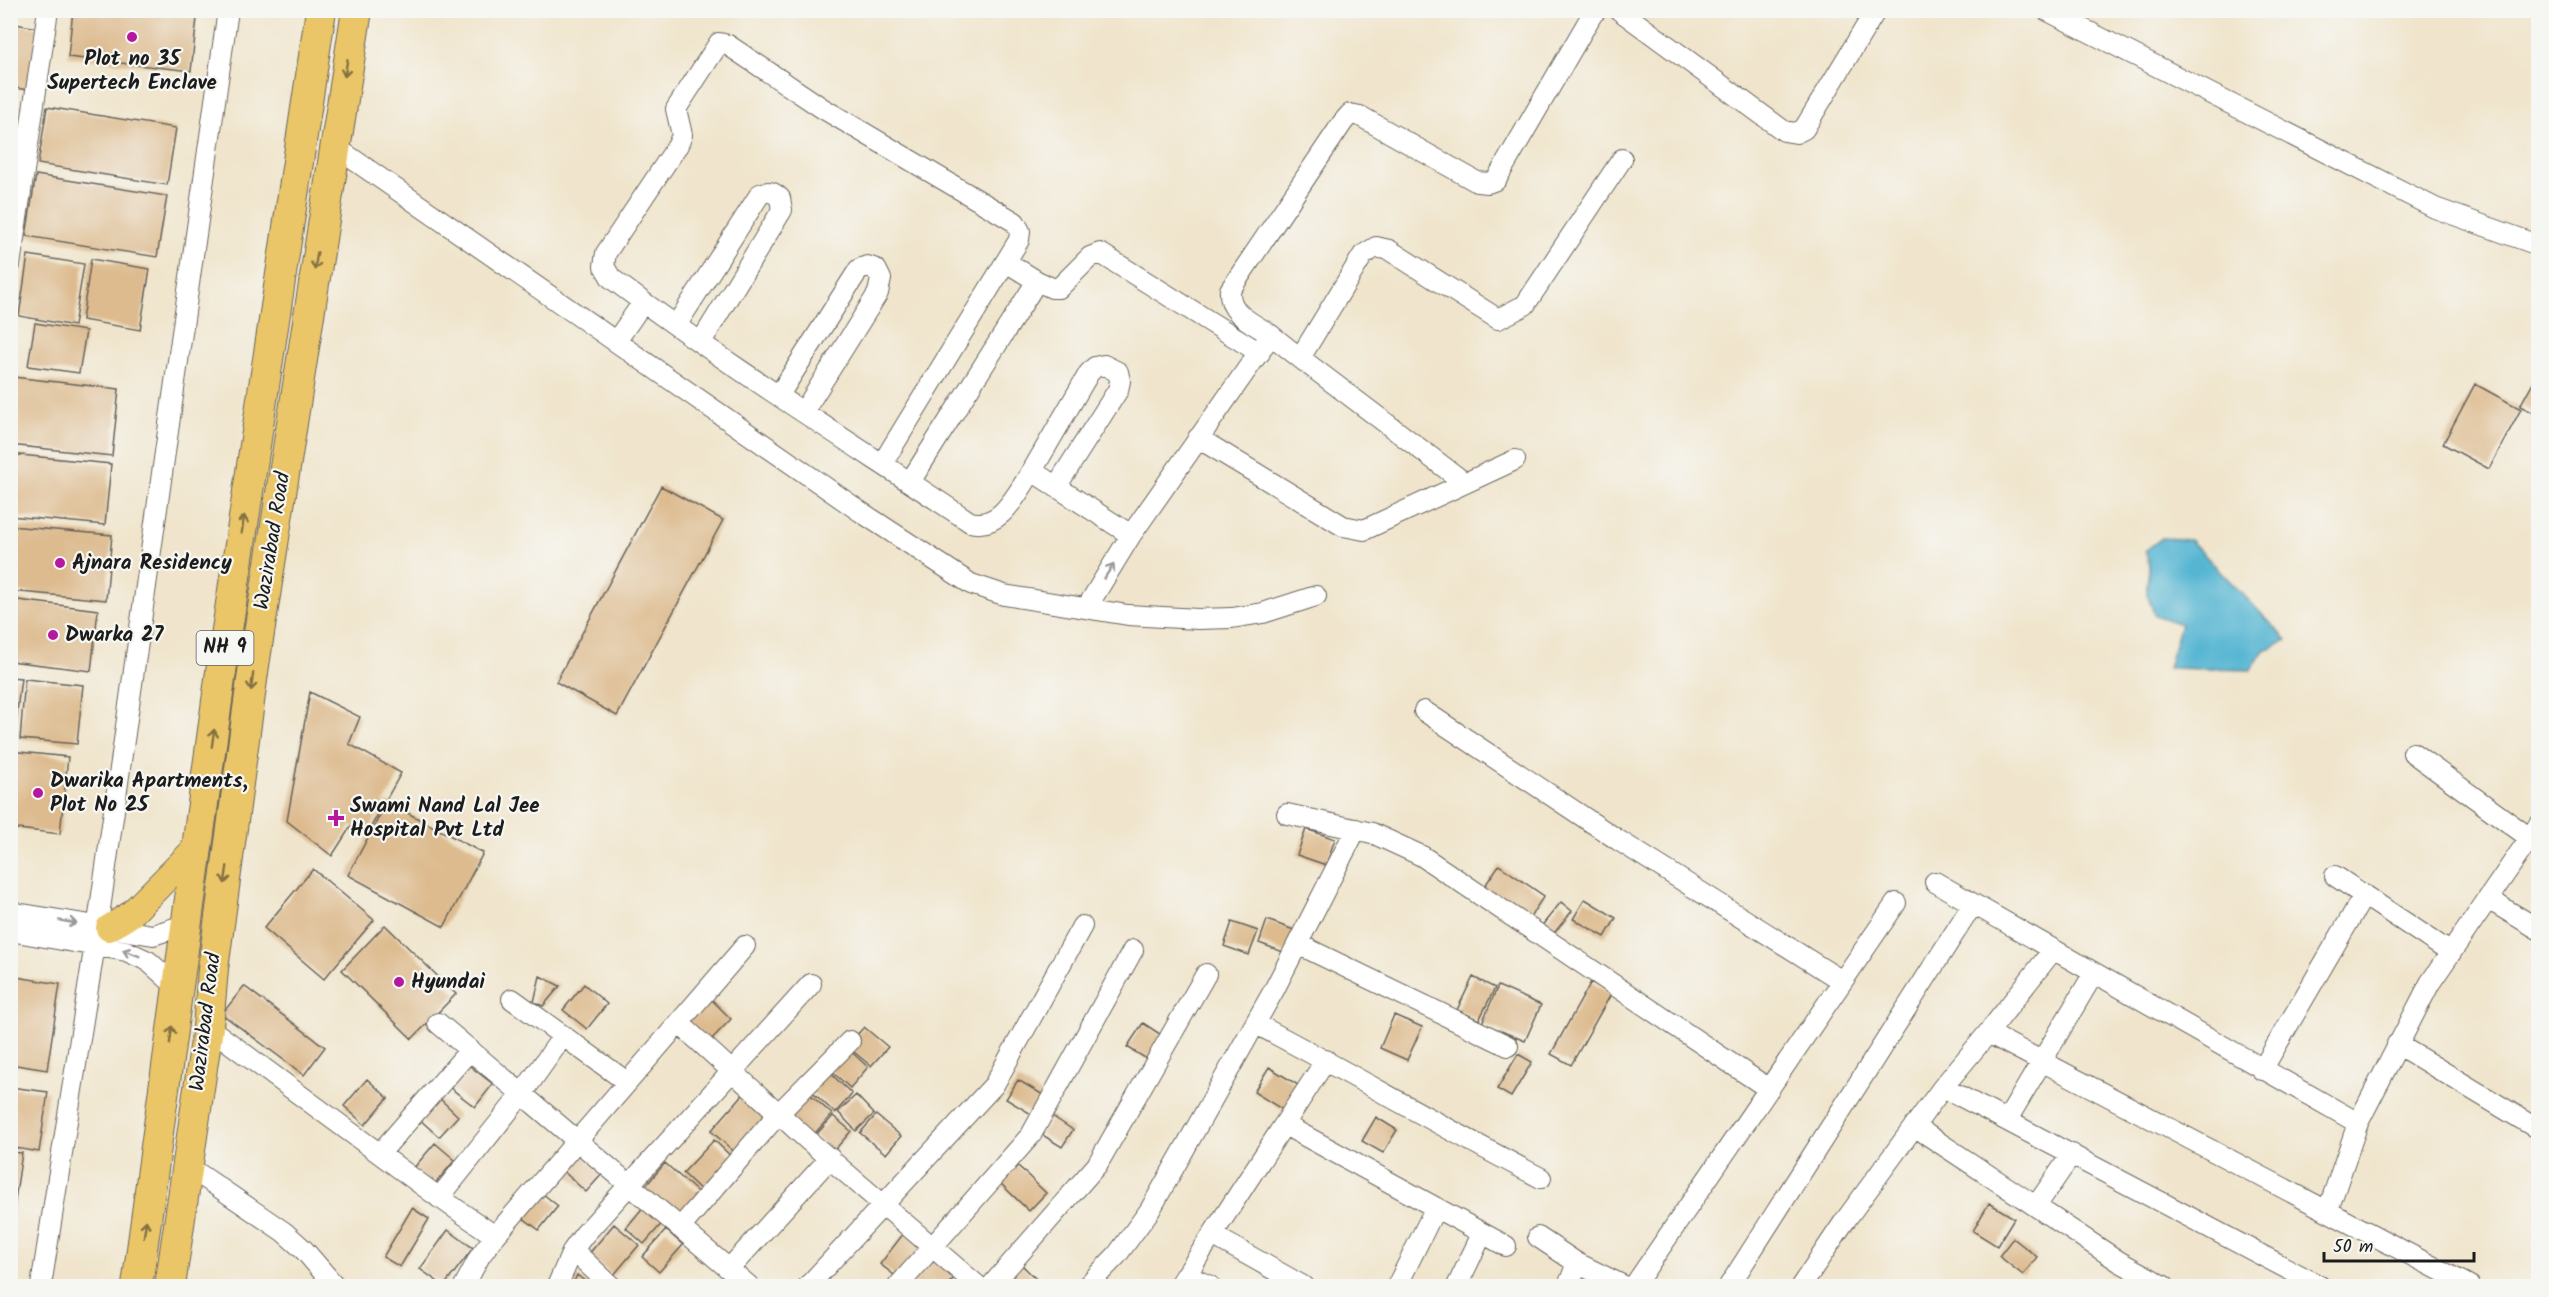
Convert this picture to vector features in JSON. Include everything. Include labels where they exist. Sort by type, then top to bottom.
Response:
[{"type":"highway","name":"Wazirabad Road","points":[[137,1287],[228,626],[321,10]]},
{"type":"highway","name":"Wazirabad Road","points":[[170,1287],[186,1164],[208,1027],[213,969],[254,664],[357,10]]},
{"type":"main road","points":[[100,933],[131,914],[199,845]]},
{"type":"street","points":[[10,265],[48,10]]},
{"type":"street","points":[[41,1287],[100,933],[228,10]]},
{"type":"street","points":[[1465,483],[1271,336],[1234,311],[1229,302],[1230,290],[1350,114],[1360,116],[1478,182],[1488,183],[1496,180],[1597,10]]},
{"type":"street","points":[[1618,10],[1784,131],[1796,133],[1804,129],[1876,10]]},
{"type":"street","points":[[2046,10],[2435,208],[2538,245]]},
{"type":"street","points":[[882,464],[1006,262],[1019,240],[1020,231],[1015,222],[822,108],[728,45],[719,43],[714,47],[676,109],[682,135],[678,145],[606,253],[604,266],[611,278],[701,342],[882,464],[970,522],[983,525],[996,520],[1032,471],[1089,373],[1095,367],[1104,365],[1118,372],[1120,381],[1118,390],[1056,487]]},
{"type":"street","points":[[334,146],[617,340],[861,512],[971,584],[1004,594],[1128,615],[1232,618],[1263,613],[1316,596]]},
{"type":"street","points":[[1300,358],[1363,255],[1376,247],[1389,250],[1498,319],[1525,305],[1622,159]]},
{"type":"street","points":[[677,324],[760,194],[767,191],[775,193],[780,198],[782,210],[701,342]]},
{"type":"street","points":[[1006,262],[1037,281],[1052,288],[1059,288],[1090,257],[1100,253],[1260,353]]},
{"type":"street","points":[[779,395],[859,269],[867,266],[876,269],[881,279],[878,293],[804,411]]},
{"type":"street","points":[[910,482],[1037,281]]},
{"type":"street","points":[[617,340],[643,302]]},
{"type":"street","points":[[1087,607],[1131,535],[1271,336]]},
{"type":"street","points":[[1198,438],[1342,526],[1364,530],[1515,460]]},
{"type":"street","points":[[1032,471],[1131,535]]},
{"type":"street","points":[[1424,711],[1618,840],[1842,981]]},
{"type":"street","points":[[2328,1210],[2358,1123],[2430,983],[2488,899],[2536,836],[2413,753]]},
{"type":"street","points":[[1287,814],[1386,838],[1422,856],[1769,1089]]},
{"type":"street","points":[[1087,1287],[1117,1255],[1150,1210],[1256,1024],[1356,829]]},
{"type":"street","points":[[2335,876],[2451,952]]},
{"type":"street","points":[[1935,882],[2358,1123]]},
{"type":"street","points":[[2262,1070],[2364,895]]},
{"type":"street","points":[[2488,899],[2538,929]]},
{"type":"street","points":[[1634,1287],[1896,903]]},
{"type":"street","points":[[1729,1287],[1973,904]]},
{"type":"street","points":[[10,912],[100,933],[126,951],[148,961],[177,987]]},
{"type":"street","points":[[10,931],[153,934],[187,924]]},
{"type":"street","points":[[808,1287],[994,1085],[1082,926]]},
{"type":"street","points":[[1298,944],[1508,1046]]},
{"type":"street","points":[[464,1287],[480,1256],[495,1236],[745,946]]},
{"type":"street","points":[[898,1287],[1031,1135],[1133,950]]},
{"type":"street","points":[[1801,1287],[1844,1222],[1914,1126],[2053,950]]},
{"type":"street","points":[[2007,1120],[2094,973]]},
{"type":"street","points":[[991,1287],[1097,1165],[1206,974]]},
{"type":"street","points":[[557,1287],[573,1250],[731,1070],[811,984]]},
{"type":"street","points":[[512,999],[627,1082]]},
{"type":"street","points":[[438,1023],[749,1287]]},
{"type":"street","points":[[679,1023],[978,1287]]},
{"type":"street","points":[[1256,1024],[1541,1178]]},
{"type":"street","points":[[208,1027],[439,1198],[495,1236]]},
{"type":"street","points":[[1988,1033],[2328,1210],[2470,1287]]},
{"type":"street","points":[[439,1198],[522,1094],[563,1036]]},
{"type":"street","points":[[680,1228],[779,1113],[850,1041]]},
{"type":"street","points":[[2397,1044],[2538,1129]]},
{"type":"street","points":[[380,1153],[470,1050]]},
{"type":"street","points":[[1210,1287],[1183,1281],[1326,1060]]},
{"type":"street","points":[[1944,1087],[2320,1287]]},
{"type":"street","points":[[1285,1125],[1506,1246]]},
{"type":"street","points":[[1914,1126],[2120,1262],[2164,1287]]},
{"type":"street","points":[[2036,1206],[2072,1154]]},
{"type":"street","points":[[729,1269],[830,1158]]},
{"type":"street","points":[[186,1164],[284,1232],[304,1250],[335,1287]]},
{"type":"street","points":[[1397,1287],[1435,1209]]},
{"type":"street","points":[[1457,1287],[1482,1234]]},
{"type":"street","points":[[1214,1236],[1303,1287]]},
{"type":"street","points":[[1538,1237],[1576,1263],[1624,1287]]},
{"type":"street","points":[[573,1250],[611,1287]]},
{"type":"street","points":[[1568,1287],[1576,1263]]},
{"type":"water","points":[[2162,538],[2190,540],[2287,640],[2264,650],[2251,670],[2168,668],[2181,624],[2154,615],[2147,593],[2149,569],[2145,551]]},
{"type":"building","name":"Plot no 35 Supertech Enclave","points":[[73,10],[136,10],[197,18],[191,71],[68,57]]},
{"type":"building","points":[[10,23],[38,28],[28,90],[10,87]]},
{"type":"building","points":[[47,107],[176,128],[167,185],[38,164]]},
{"type":"building","points":[[10,121],[23,123],[19,147],[10,146]]},
{"type":"building","points":[[36,175],[167,196],[157,257],[26,236]]},
{"type":"building","points":[[28,255],[84,264],[74,326],[19,316]]},
{"type":"building","points":[[91,259],[150,269],[140,330],[82,320]]},
{"type":"building","points":[[35,323],[86,331],[79,373],[28,366]]},
{"type":"building","points":[[2538,373],[2538,415],[2520,406]]},
{"type":"building","points":[[13,377],[119,389],[112,456],[10,445]]},
{"type":"building","points":[[2475,384],[2521,409],[2489,469],[2443,444]]},
{"type":"building","points":[[10,454],[111,464],[105,525],[10,516]]},
{"type":"building","points":[[661,486],[723,520],[617,716],[556,682]]},
{"type":"building","name":"Ajnara Residency","points":[[10,526],[112,535],[106,600],[10,591]]},
{"type":"building","name":"Dwarka 27","points":[[10,599],[98,610],[91,671],[10,661]]},
{"type":"building","points":[[10,677],[21,678],[14,736],[10,736]]},
{"type":"building","points":[[25,679],[83,685],[77,744],[20,739]]},
{"type":"building","points":[[310,692],[360,717],[349,744],[401,773],[368,832],[351,826],[332,856],[287,821]]},
{"type":"building","name":"Dwarika Apartments, Plot No 25","points":[[10,751],[68,757],[60,834],[10,828]]},
{"type":"building","points":[[387,802],[483,853],[444,927],[348,875]]},
{"type":"building","points":[[1306,829],[1335,839],[1326,865],[1297,855]]},
{"type":"building","points":[[1499,865],[1544,896],[1528,920],[1482,890]]},
{"type":"building","name":"Hyundai","points":[[313,869],[374,920],[324,979],[264,928]]},
{"type":"building","points":[[1585,899],[1616,918],[1605,937],[1573,919]]},
{"type":"building","points":[[1561,902],[1572,911],[1551,937],[1540,928]]},
{"type":"building","points":[[1267,920],[1294,930],[1286,953],[1259,943]]},
{"type":"building","points":[[1232,922],[1258,931],[1249,955],[1224,946]]},
{"type":"building","name":"Hyundai","points":[[385,925],[456,994],[412,1039],[342,970]]},
{"type":"building","points":[[10,976],[60,984],[47,1070],[10,1064]]},
{"type":"building","points":[[540,976],[560,986],[543,1006],[534,1002]]},
{"type":"building","points":[[1473,977],[1495,988],[1479,1020],[1457,1010]]},
{"type":"building","points":[[1591,982],[1611,994],[1571,1065],[1551,1054]]},
{"type":"building","points":[[584,984],[607,1004],[587,1029],[563,1010]]},
{"type":"building","points":[[244,986],[325,1047],[304,1075],[222,1014]]},
{"type":"building","points":[[1498,986],[1541,1005],[1525,1041],[1482,1023]]},
{"type":"building","points":[[707,995],[731,1019],[709,1042],[685,1018]]},
{"type":"building","points":[[1394,1015],[1422,1027],[1407,1060],[1380,1048]]},
{"type":"building","points":[[1143,1023],[1166,1038],[1150,1061],[1127,1047]]},
{"type":"building","points":[[864,1027],[888,1047],[871,1066],[847,1046]]},
{"type":"building","points":[[846,1047],[868,1067],[850,1088],[828,1068]]},
{"type":"building","points":[[1518,1054],[1532,1062],[1511,1097],[1497,1089]]},
{"type":"building","points":[[466,1063],[493,1084],[475,1107],[448,1086]]},
{"type":"building","points":[[1269,1067],[1298,1085],[1283,1110],[1254,1092]]},
{"type":"building","points":[[826,1069],[852,1094],[835,1113],[808,1088]]},
{"type":"building","points":[[367,1079],[388,1098],[365,1125],[344,1106]]},
{"type":"building","points":[[1018,1080],[1050,1099],[1038,1118],[1006,1099]]},
{"type":"building","points":[[10,1087],[48,1092],[39,1152],[10,1147]]},
{"type":"building","points":[[747,1090],[775,1114],[739,1156],[711,1131]]},
{"type":"building","points":[[806,1091],[832,1114],[810,1139],[784,1116]]},
{"type":"building","points":[[856,1095],[874,1114],[856,1131],[838,1112]]},
{"type":"building","points":[[437,1096],[458,1116],[439,1137],[417,1117]]},
{"type":"building","points":[[876,1115],[901,1136],[886,1154],[860,1133]]},
{"type":"building","points":[[833,1116],[851,1131],[833,1152],[815,1136]]},
{"type":"building","points":[[1052,1116],[1073,1130],[1062,1147],[1041,1134]]},
{"type":"building","points":[[1376,1117],[1397,1130],[1383,1153],[1362,1141]]},
{"type":"building","points":[[714,1140],[736,1161],[705,1194],[683,1173]]},
{"type":"building","points":[[435,1143],[455,1160],[433,1186],[413,1169]]},
{"type":"building","points":[[10,1152],[22,1153],[12,1221],[10,1221]]},
{"type":"building","points":[[579,1152],[603,1173],[586,1192],[562,1170]]},
{"type":"building","points":[[665,1163],[702,1196],[680,1221],[643,1189]]},
{"type":"building","points":[[1016,1164],[1046,1193],[1029,1211],[999,1182]]},
{"type":"building","points":[[537,1189],[558,1206],[539,1230],[518,1214]]},
{"type":"building","points":[[1989,1203],[2014,1218],[1997,1246],[1973,1231]]},
{"type":"building","points":[[645,1205],[664,1221],[644,1244],[626,1228]]},
{"type":"building","points":[[412,1208],[429,1219],[400,1267],[383,1257]]},
{"type":"building","points":[[614,1224],[639,1245],[613,1276],[588,1255]]},
{"type":"building","points":[[907,1229],[929,1247],[902,1281],[880,1264]]},
{"type":"building","points":[[448,1230],[473,1248],[444,1286],[420,1269]]},
{"type":"building","points":[[666,1230],[683,1245],[659,1272],[642,1257]]},
{"type":"building","points":[[2013,1238],[2037,1257],[2023,1275],[1999,1256]]},
{"type":"building","points":[[933,1257],[955,1277],[946,1286],[919,1286],[912,1281]]},
{"type":"building","points":[[1021,1264],[1041,1284],[1039,1286],[998,1286]]},
{"type":"building","points":[[577,1275],[591,1286],[572,1286]]},
{"type":"place","name":"Plot no 35 Supertech Enclave","points":[[132,37]]},
{"type":"place","name":"Ajnara Residency","points":[[60,563]]},
{"type":"place","name":"Dwarka 27","points":[[53,635]]},
{"type":"place","name":"Dwarika Apartments, Plot No 25","points":[[38,793]]},
{"type":"place","name":"Swami Nand Lal Jee Hospital Pvt Ltd","points":[[336,818]]},
{"type":"place","name":"Hyundai","points":[[399,982]]}]
